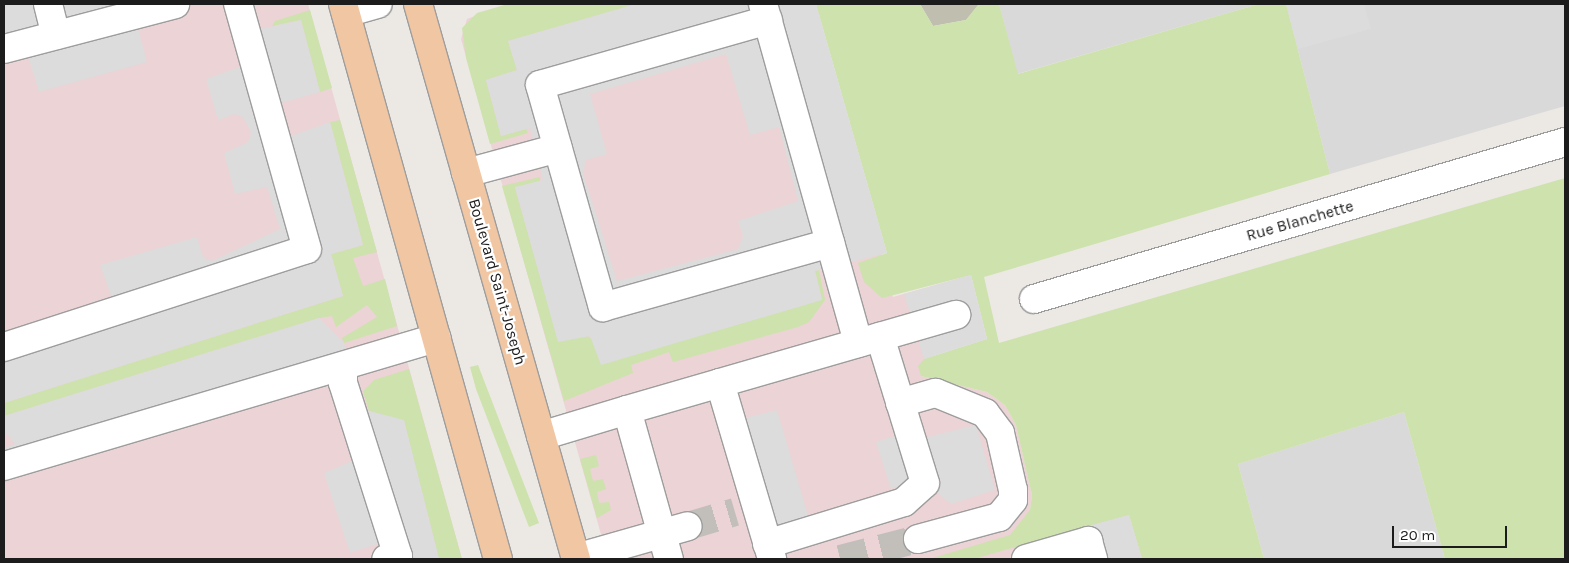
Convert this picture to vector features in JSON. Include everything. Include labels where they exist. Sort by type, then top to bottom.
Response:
[{"type":"main road","name":"Boulevard Saint-Joseph","points":[[418,4],[576,559]]},
{"type":"main road","points":[[345,8],[498,559]]},
{"type":"street","points":[[48,4],[56,35]]},
{"type":"street","points":[[4,49],[175,4]]},
{"type":"street","points":[[4,347],[307,248],[238,4]]},
{"type":"street","points":[[345,8],[378,4]]},
{"type":"street","points":[[720,383],[746,509],[770,551],[904,502],[925,483],[900,403],[869,340],[830,243],[766,12],[540,85],[603,307],[830,243]]},
{"type":"street","name":"Rue Blanchette","points":[[1034,299],[1565,142]]},
{"type":"street","points":[[466,173],[558,148]]},
{"type":"street","points":[[541,436],[956,315]]},
{"type":"street","points":[[6,462],[332,366],[342,368],[436,338]]},
{"type":"street","points":[[342,368],[343,383],[398,556],[386,559]]},
{"type":"street","points":[[900,403],[936,393],[985,413],[1000,433],[1013,490],[1013,500],[999,517],[918,539]]},
{"type":"street","points":[[627,410],[665,547]]},
{"type":"street","points":[[576,559],[665,547],[688,526]]},
{"type":"street","points":[[1026,559],[1088,541],[1093,559]]},
{"type":"shaded area","points":[[4,4],[308,4],[462,559],[4,559]]},
{"type":"shaded area","points":[[4,4],[175,4],[134,14],[147,62],[39,92],[24,43],[4,49]]},
{"type":"shaded area","points":[[508,4],[816,4],[893,297],[971,275],[921,376],[987,392],[1005,405],[1016,425],[1032,495],[1030,510],[1129,515],[1142,559],[608,559],[461,39],[467,19]]},
{"type":"shaded area","points":[[636,4],[816,4],[887,253],[815,271],[822,300],[601,365],[590,336],[558,342],[515,187],[543,180],[530,128],[501,136],[486,80],[517,70],[508,41]],"holes":[[[726,54],[750,135],[779,127],[798,201],[738,221],[743,236],[738,249],[617,281],[583,173],[586,160],[607,154],[590,94]]]},
{"type":"shaded area","points":[[920,4],[979,4],[966,20],[933,26]]},
{"type":"shaded area","points":[[999,4],[1259,4],[1017,74]]},
{"type":"shaded area","points":[[1286,4],[1565,4],[1565,106],[1330,174]]},
{"type":"shaded area","points":[[1286,4],[1364,4],[1371,29],[1298,49]]},
{"type":"shaded area","points":[[301,20],[320,92],[267,107],[277,141],[330,122],[363,245],[331,254],[343,296],[4,403],[4,347],[116,310],[100,265],[197,237],[203,257],[212,261],[280,229],[267,187],[235,194],[224,153],[248,142],[251,133],[244,118],[235,114],[218,120],[206,79],[254,62],[246,32]]},
{"type":"shaded area","points":[[971,275],[987,339],[924,359],[904,294]]},
{"type":"shaded area","points":[[319,318],[344,343],[349,366],[4,468],[4,448],[15,444],[4,430],[4,416]]},
{"type":"shaded area","points":[[350,406],[404,420],[439,559],[398,556],[392,539],[350,553],[324,473],[366,455]]},
{"type":"shaded area","points":[[777,410],[809,519],[764,531],[732,421]]},
{"type":"shaded area","points":[[1404,412],[1445,559],[1264,559],[1238,464]]},
{"type":"shaded area","points":[[976,425],[995,490],[951,504],[925,483],[913,481],[891,489],[876,442],[898,435],[911,441]]},
{"type":"shaded area","points":[[1129,515],[1142,559],[1093,559],[1084,527]]},
{"type":"green space","points":[[508,4],[636,4],[508,41],[517,70],[486,80],[501,136],[526,129],[528,133],[490,144],[466,58],[462,28],[477,13]]},
{"type":"green space","points":[[816,4],[920,4],[933,26],[966,20],[979,4],[999,4],[1018,74],[1259,4],[1286,4],[1330,174],[984,277],[999,343],[1565,178],[1565,559],[1445,559],[1404,412],[1238,464],[1264,559],[1142,559],[1129,515],[973,559],[929,559],[1010,535],[1030,510],[1032,495],[1016,425],[1005,405],[987,392],[921,376],[918,366],[924,359],[987,339],[971,275],[882,298],[864,282],[858,263],[887,253]]},
{"type":"green space","points":[[310,10],[332,88],[320,92],[301,20],[272,26],[275,21]]},
{"type":"green space","points":[[340,120],[377,252],[353,258],[363,286],[385,279],[397,326],[344,343],[342,338],[377,317],[367,305],[336,327],[332,316],[319,318],[4,416],[4,403],[343,296],[331,254],[363,245],[330,122]]},
{"type":"green space","points":[[540,177],[540,181],[515,188],[559,342],[586,335],[593,340],[822,299],[815,271],[819,270],[825,300],[809,322],[798,327],[673,362],[669,352],[631,365],[633,373],[564,401],[502,186]]},
{"type":"green space","points":[[478,365],[539,523],[529,527],[476,389],[470,367]]},
{"type":"green space","points":[[409,369],[462,559],[439,559],[404,421],[369,411],[363,391],[374,380]]},
{"type":"green space","points":[[596,455],[599,466],[590,469],[593,481],[603,479],[606,489],[597,492],[599,503],[609,502],[611,510],[597,518],[580,459]]},
{"type":"tunnel","points":[[688,526],[735,512]]},
{"type":"tunnel","points":[[840,559],[918,539]]}]
